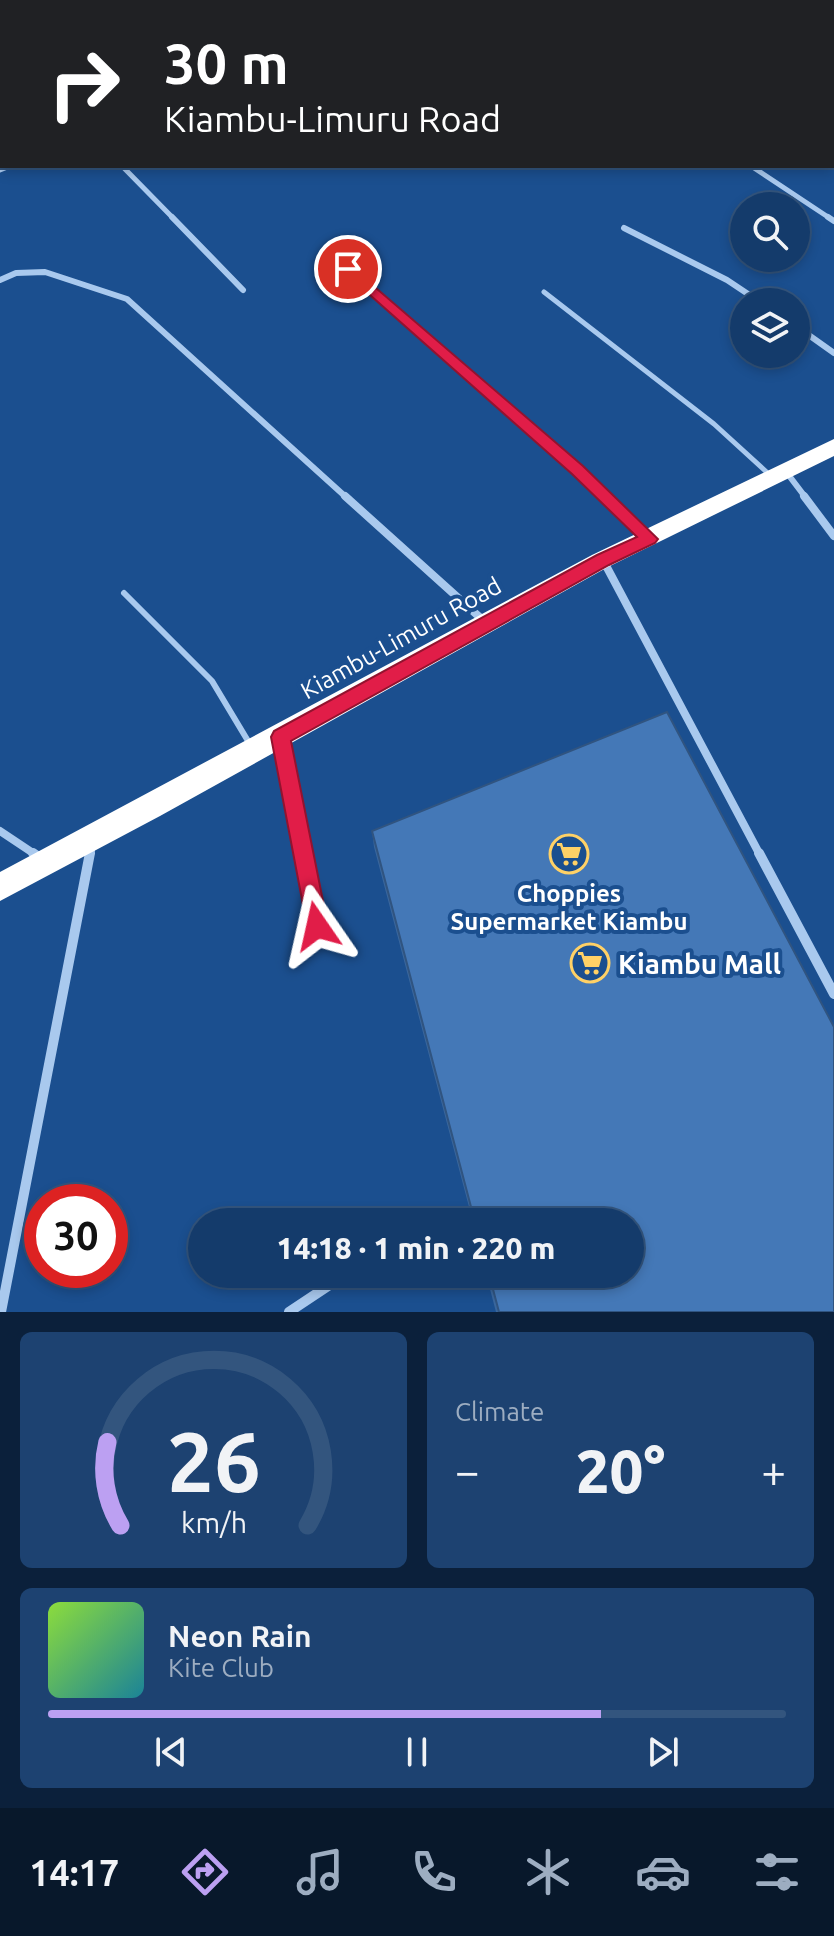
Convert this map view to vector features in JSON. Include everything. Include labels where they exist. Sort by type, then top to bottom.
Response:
[{"type":"highway","name":"Kiambu-Limuru Road","points":[[0,887],[93,840],[603,560],[781,476],[834,447]]},
{"type":"street","points":[[124,168],[243,290]]},
{"type":"street","points":[[754,168],[834,221]]},
{"type":"street","points":[[624,228],[739,288]]},
{"type":"street","points":[[327,250],[598,488],[649,539]]},
{"type":"street","points":[[0,280],[16,273],[45,272],[127,299],[488,625]]},
{"type":"street","points":[[810,336],[834,353]]},
{"type":"street","points":[[781,476],[834,536]]},
{"type":"street","points":[[603,560],[834,994]]},
{"type":"street","points":[[281,737],[317,926]]},
{"type":"street","points":[[0,831],[48,862]]},
{"type":"street","points":[[1,1312],[93,840]]},
{"type":"street","points":[[289,1312],[325,1288]]},
{"type":"lane","points":[[544,292],[781,476]]},
{"type":"lane","points":[[124,593],[212,681],[254,751]]},
{"type":"building","name":"Kiambu Mall","points":[[667,712],[834,1027],[834,1312],[499,1312],[493,1288],[644,1288],[644,1208],[471,1208],[372,831]]},
{"type":"place","name":"Choppies Supermarket Kiambu","points":[[569,854]]},
{"type":"place","name":"Kiambu Mall","points":[[590,963]]},
{"type":"route","points":[[317,926],[281,737],[603,560],[649,539],[578,470],[348,269]]}]
